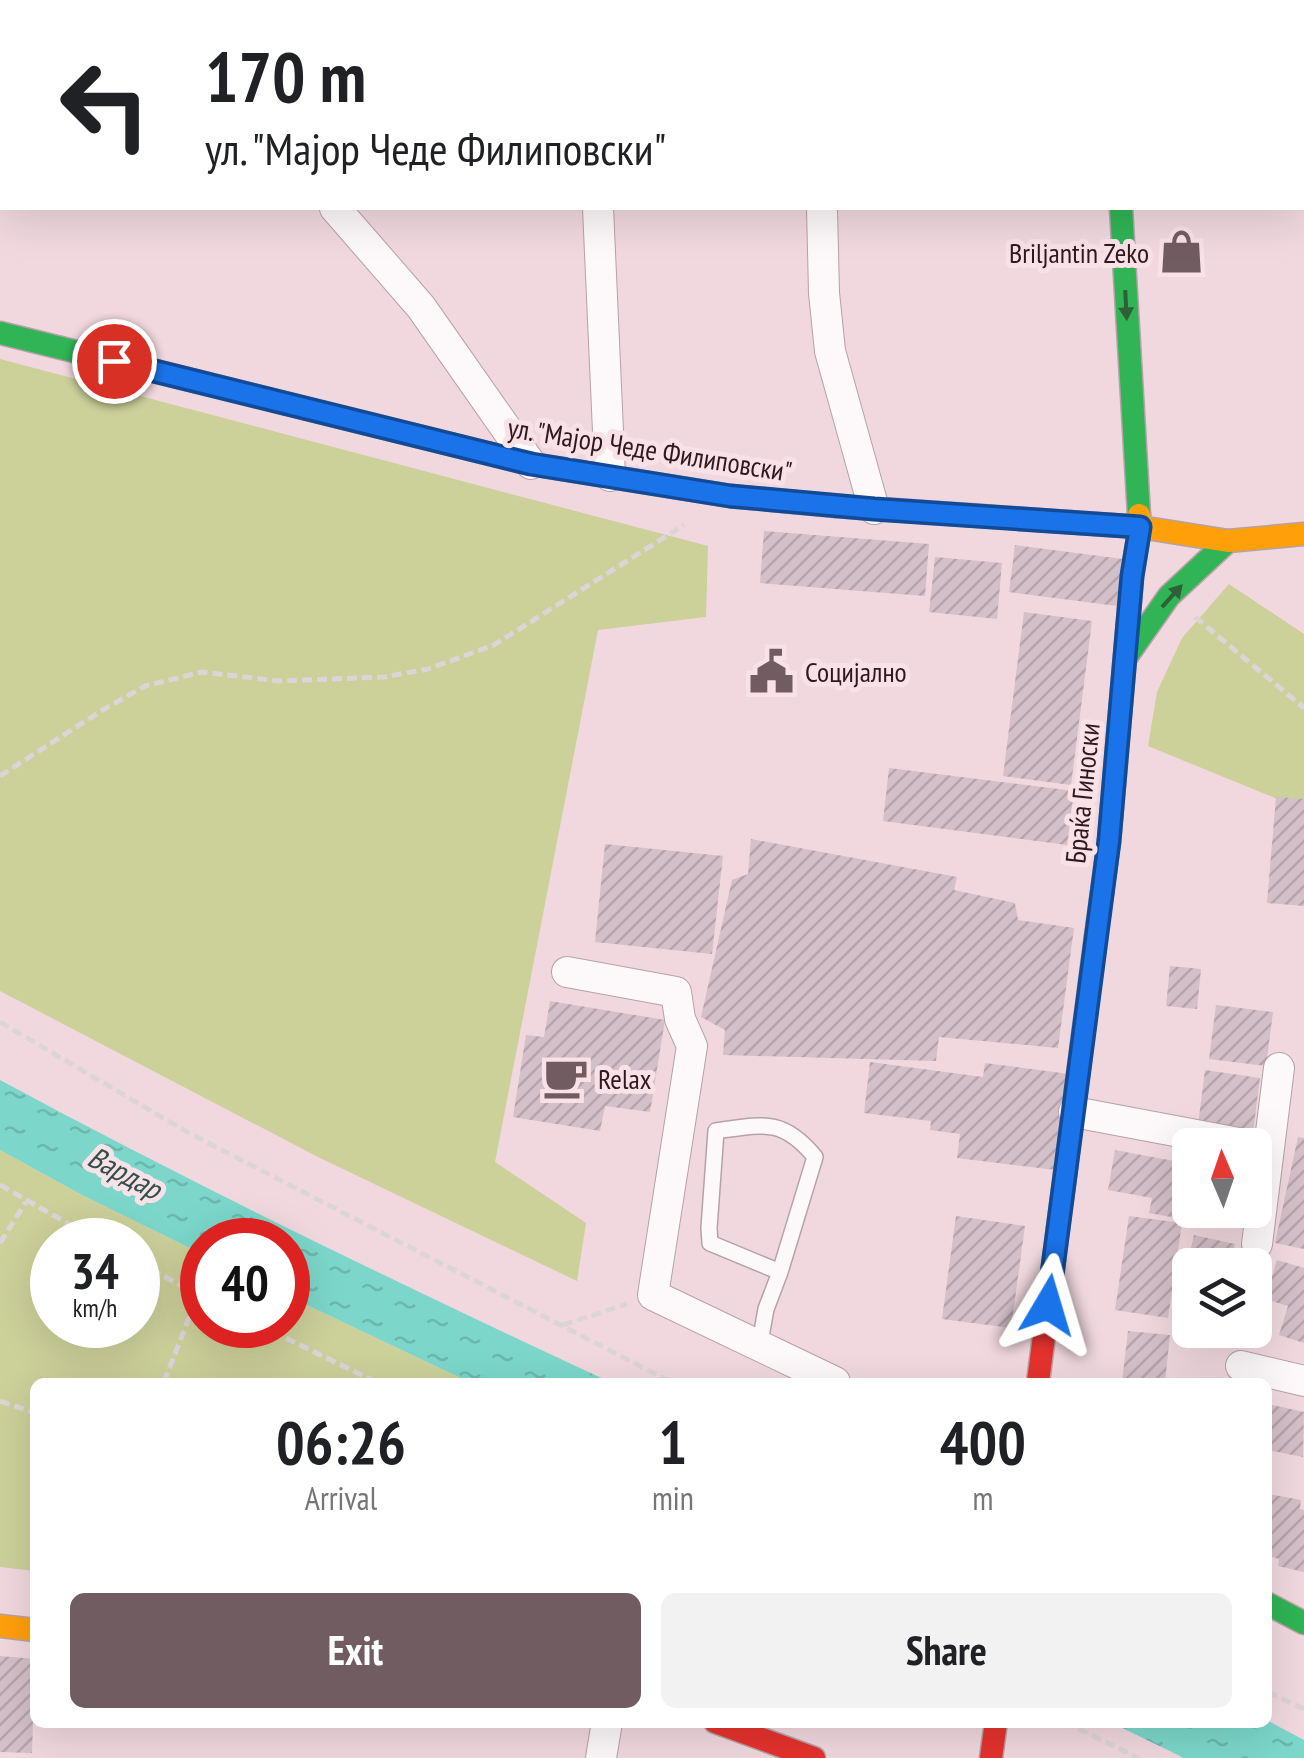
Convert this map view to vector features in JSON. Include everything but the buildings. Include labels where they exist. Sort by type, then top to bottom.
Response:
[{"type":"street","points":[[337,210],[422,307],[531,464]]},
{"type":"street","points":[[598,210],[610,476]]},
{"type":"street","points":[[822,210],[830,352],[874,509]]},
{"type":"street","name":"Браќа Гиноски","points":[[1039,1378],[1109,841],[1132,576],[1140,527],[1121,210]]},
{"type":"street","name":"ул. \"Мајор Чеде Филиповски\"","points":[[0,333],[531,464],[730,496],[1140,527],[1228,541],[1304,534]]},
{"type":"street","points":[[1125,659],[1169,596],[1228,541]]},
{"type":"street","points":[[567,972],[676,992],[680,1019],[692,1046],[653,1295],[825,1378]]},
{"type":"street","points":[[1263,1128],[1279,1068]]},
{"type":"street","points":[[1074,1112],[1172,1131]]},
{"type":"street","points":[[1257,1228],[1257,1244]]},
{"type":"street","points":[[1241,1366],[1304,1381]]},
{"type":"street","points":[[1272,1606],[1304,1623]]},
{"type":"street","points":[[0,1626],[30,1629]]},
{"type":"street","points":[[601,1758],[606,1728]]},
{"type":"street","points":[[723,1728],[746,1746],[814,1758]]},
{"type":"street","points":[[991,1758],[995,1728]]},
{"type":"lane","points":[[759,1348],[766,1309],[780,1272],[815,1157],[800,1138],[777,1127],[716,1131],[710,1243],[780,1272]]},
{"type":"path","points":[[0,776],[146,686],[202,672],[278,681],[366,678],[445,663],[494,645],[684,525]]},
{"type":"path","points":[[1169,596],[1304,708]]},
{"type":"path","points":[[0,1022],[187,1132],[663,1378]]},
{"type":"path","points":[[0,1185],[55,1218]]},
{"type":"path","points":[[0,1244],[26,1202]]},
{"type":"path","points":[[564,1326],[653,1295]]},
{"type":"path","points":[[166,1378],[180,1344]]},
{"type":"path","points":[[306,1348],[368,1378]]},
{"type":"path","points":[[0,1401],[30,1411]]},
{"type":"path","points":[[1272,1694],[1304,1709]]},
{"type":"path","points":[[1077,1728],[1138,1758]]},
{"type":"shaded area","points":[[0,359],[708,546],[706,617],[598,630],[495,1162],[586,1223],[577,1281],[318,1157],[0,991]]},
{"type":"shaded area","points":[[1229,584],[1304,634],[1304,810],[1148,746],[1157,692],[1182,638]]},
{"type":"shaded area","points":[[0,1150],[129,1218],[30,1218],[30,1348],[160,1348],[160,1233],[180,1243],[180,1348],[310,1348],[310,1306],[461,1378],[30,1378],[30,1570],[0,1567]]},
{"type":"water","name":"Вардар","points":[[0,1080],[269,1218],[180,1218],[180,1243],[160,1233],[160,1218],[129,1218],[0,1150]]},
{"type":"water","points":[[310,1238],[601,1378],[461,1378],[310,1306]]},
{"type":"water","points":[[1272,1723],[1304,1740],[1304,1758],[1184,1758],[1122,1728],[1272,1728]]},
{"type":"traffic: fast","points":[[1121,210],[1139,515]]},
{"type":"traffic: fast","points":[[0,333],[531,464],[730,496],[836,506]]},
{"type":"traffic: fast","points":[[1127,656],[1169,596],[1228,541]]},
{"type":"traffic: fast","points":[[1272,1606],[1304,1623]]},
{"type":"traffic: slow","points":[[836,506],[1140,527],[1228,541],[1304,534]]},
{"type":"traffic: slow","points":[[1096,936],[1109,841],[1139,515]]},
{"type":"traffic: slow","points":[[0,1626],[30,1629]]},
{"type":"traffic: jam","points":[[1039,1378],[1096,936]]},
{"type":"traffic: jam","points":[[732,1728],[814,1758]]},
{"type":"traffic: jam","points":[[991,1758],[995,1728]]},
{"type":"place","name":"Briljantin Zeko","points":[[1182,252]]},
{"type":"place","name":"Социјално","points":[[772,671]]},
{"type":"place","name":"Relax","points":[[565,1078]]},
{"type":"route","points":[[114,361],[531,464],[730,496],[1140,527],[1132,576],[1109,841],[1048,1305]]}]
